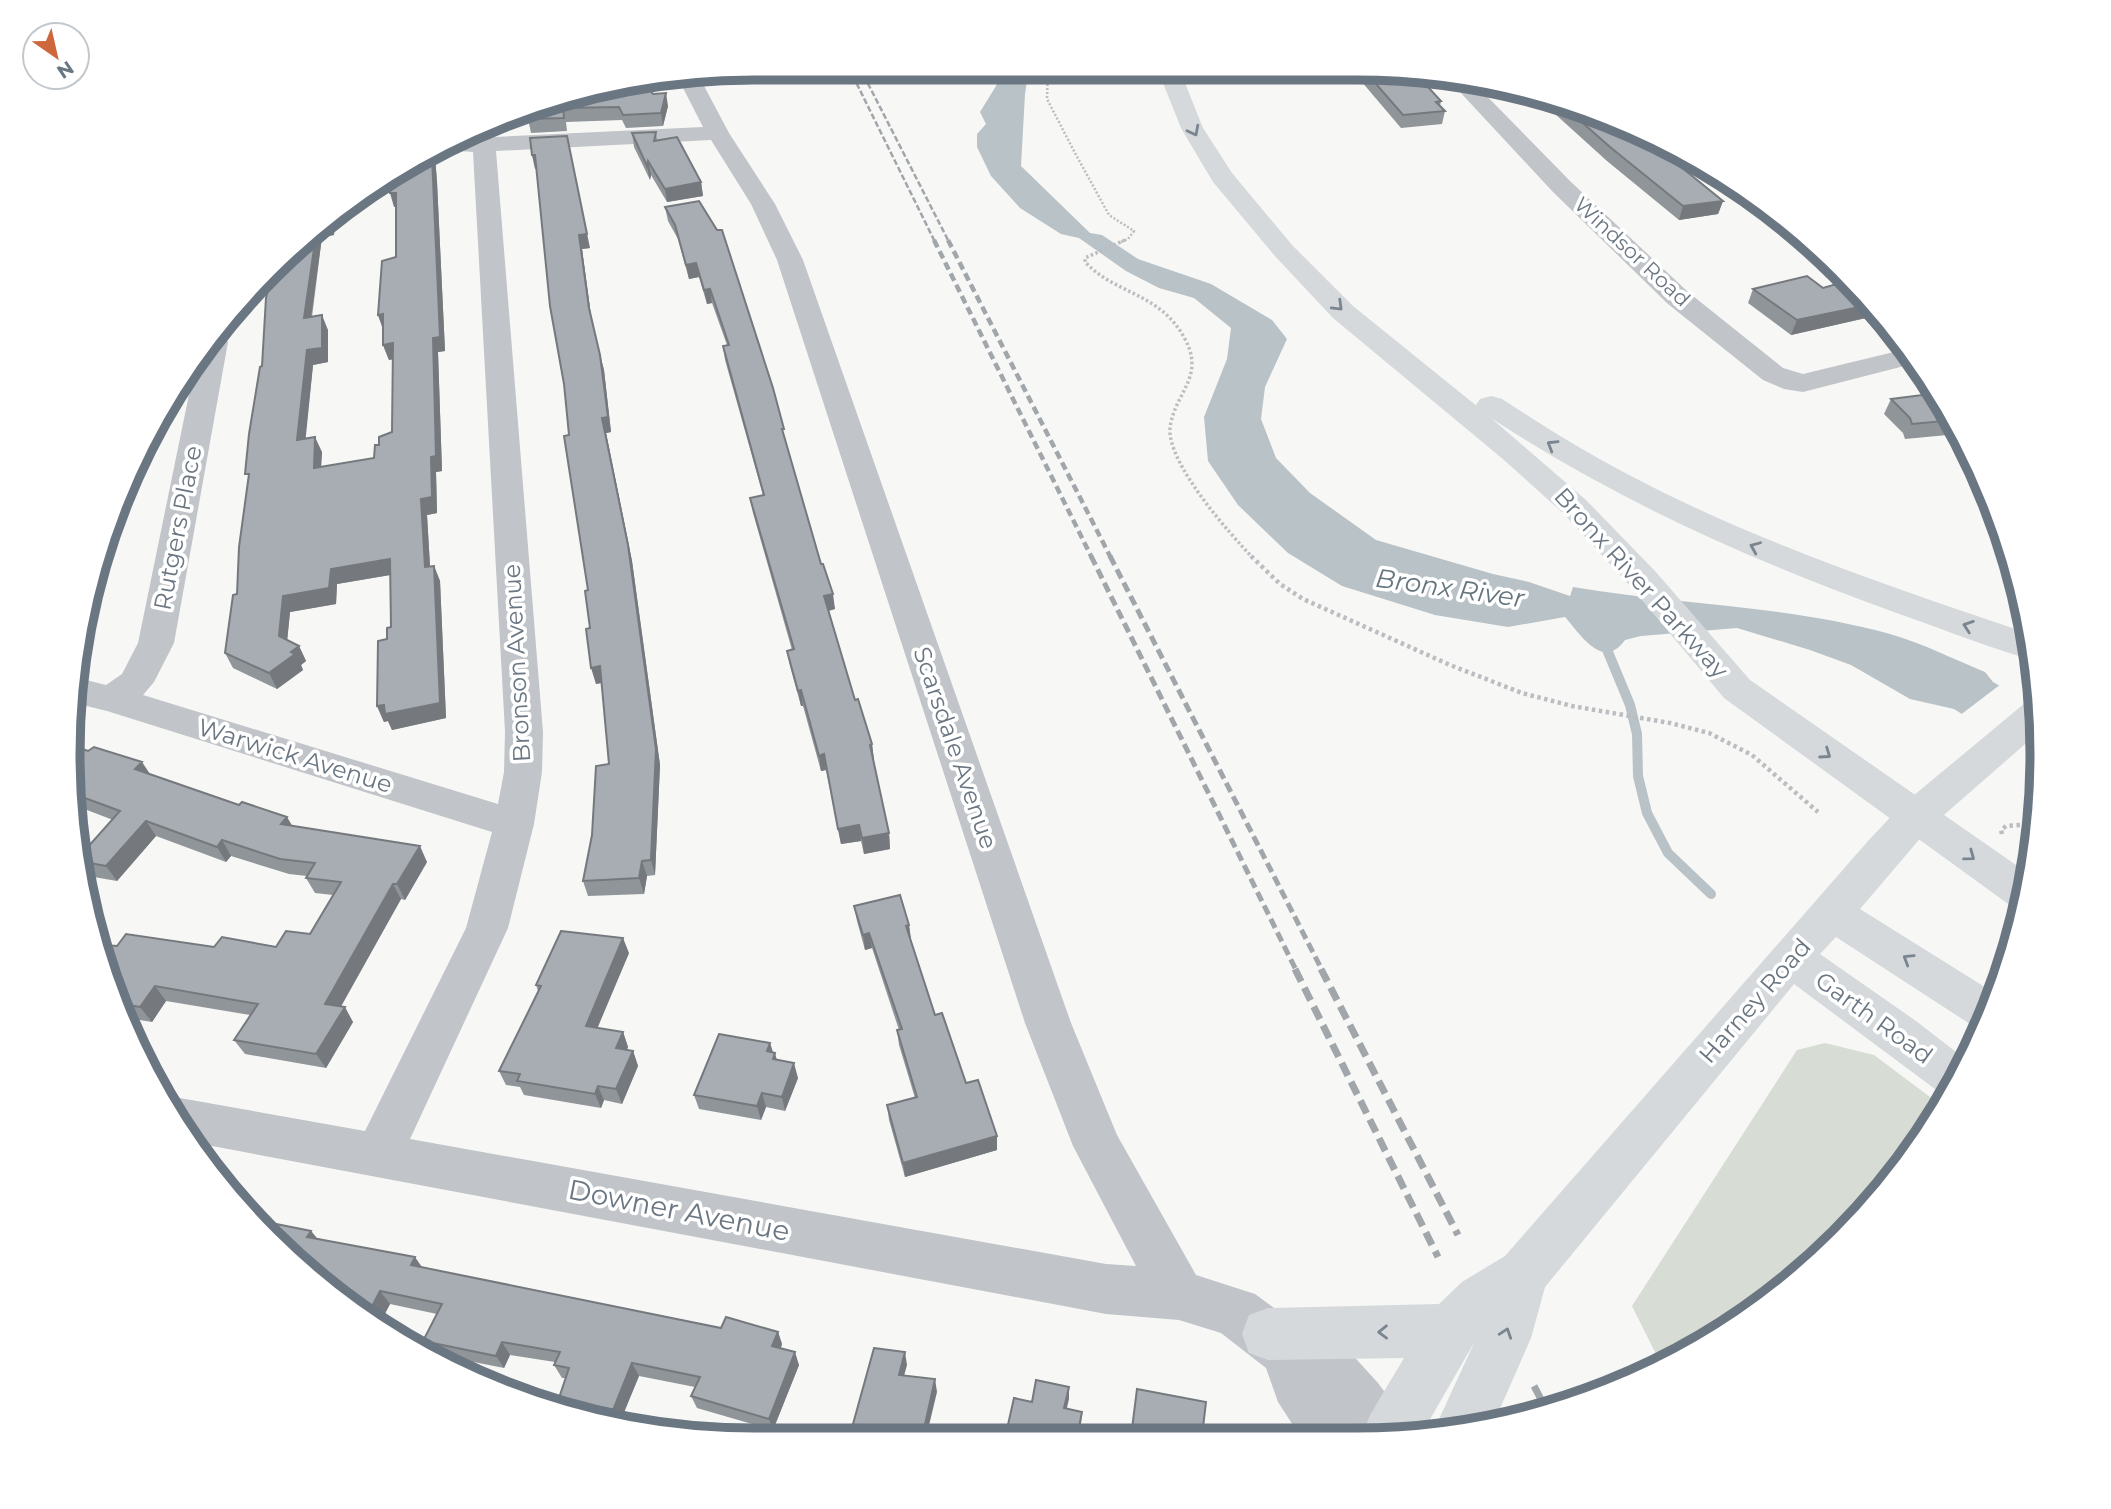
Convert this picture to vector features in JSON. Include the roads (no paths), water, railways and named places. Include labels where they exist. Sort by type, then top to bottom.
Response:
[{"type":"main road","name":"Bronx River Parkway","points":[[1173,80],[1189,120],[1211,160],[1250,212],[1302,271],[1369,335],[1546,480],[1599,531],[1722,673],[1754,702],[2018,888]]},
{"type":"main road","name":"Bronx River Parkway","points":[[1194,80],[1231,156],[1304,244],[1365,305],[1413,347],[1506,415],[1582,463],[1715,531],[1836,579],[2021,644]]},
{"type":"main road","name":"Harney Road","points":[[1394,1427],[1451,1328],[1480,1300],[1535,1260],[1790,957],[1915,817],[2029,720]]},
{"type":"main road","points":[[1832,913],[1901,954],[1981,1007]]},
{"type":"main road","name":"Garth Road","points":[[1790,957],[1900,1035],[1950,1074]]},
{"type":"main road","name":"Harney Road","points":[[1471,1409],[1504,1338],[1535,1260]]},
{"type":"main road","points":[[1278,1343],[1451,1328]]},
{"type":"street","name":"Scarsdale Avenue","points":[[692,84],[718,133],[749,179],[790,260],[1048,1023],[1097,1146],[1179,1295]]},
{"type":"street","name":"Windsor Road","points":[[1469,90],[1678,298],[1773,374],[1794,383],[1901,358]]},
{"type":"street","points":[[470,146],[718,133]]},
{"type":"street","name":"Bronson Avenue","points":[[379,1154],[487,928],[514,824],[523,772],[524,733],[470,146]]},
{"type":"street","name":"Rutgers Place","points":[[112,699],[136,682],[156,643],[211,356]]},
{"type":"street","name":"Warwick Avenue","points":[[84,692],[514,824]]},
{"type":"street","name":"Downer Avenue","points":[[189,1121],[1106,1289],[1179,1295]]},
{"type":"street","points":[[1179,1295],[1236,1312],[1278,1343],[1329,1369],[1359,1402],[1377,1428]]},
{"type":"street","points":[[1278,1343],[1297,1383],[1328,1428]]},
{"type":"water","name":"Bronx River","points":[[998,80],[1027,80],[1021,166],[1090,233],[1102,235],[1138,259],[1211,284],[1272,320],[1287,339],[1265,387],[1261,419],[1276,458],[1310,493],[1376,540],[1570,596],[1573,587],[1772,611],[1851,624],[1890,634],[1985,672],[1993,682],[2028,702],[2030,757],[1954,709],[1910,699],[1851,665],[1737,628],[1641,636],[1625,640],[1617,649],[1609,652],[1601,651],[1585,640],[1565,617],[1508,627],[1435,615],[1342,586],[1288,553],[1238,505],[1208,461],[1204,417],[1227,359],[1231,328],[1194,298],[1159,288],[1126,271],[1079,238],[1061,234],[1020,208],[991,176],[977,147],[977,134],[986,124],[980,112]]},
{"type":"waterway","points":[[1603,640],[1630,705],[1637,734],[1638,776],[1647,813],[1668,853],[1711,894]]},
{"type":"railway","points":[[855,80],[935,242]]},
{"type":"railway","points":[[866,80],[949,242]]},
{"type":"railway","points":[[934,240],[1092,558]]},
{"type":"railway","points":[[948,240],[1111,558]]},
{"type":"railway","points":[[1091,556],[1296,970]]},
{"type":"railway","points":[[1110,556],[1322,970]]},
{"type":"railway","points":[[1295,969],[1438,1257]]},
{"type":"railway","points":[[1321,969],[1458,1235]]},
{"type":"railway","points":[[1534,1386],[1543,1402]]}]
